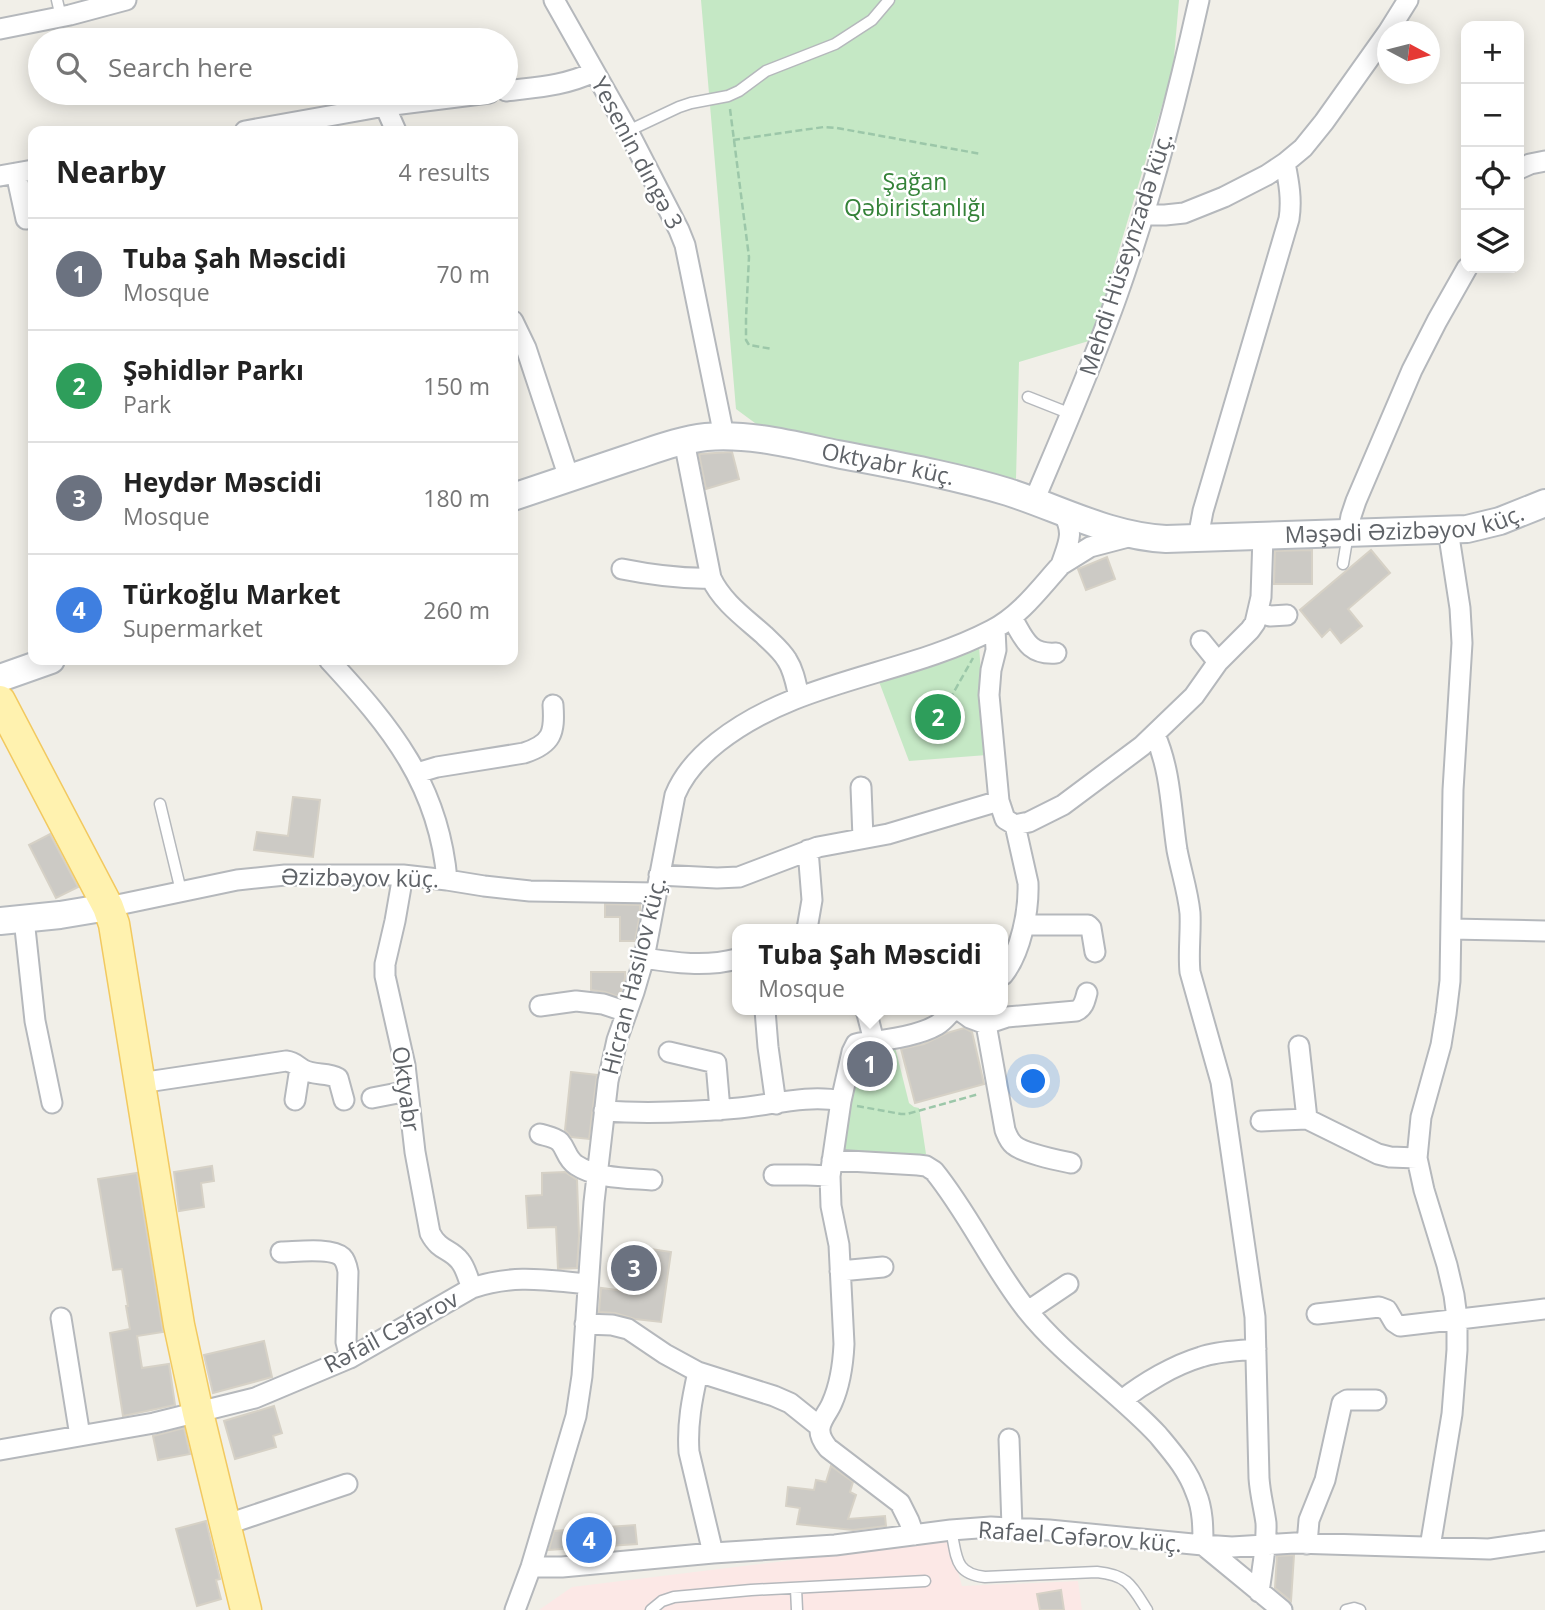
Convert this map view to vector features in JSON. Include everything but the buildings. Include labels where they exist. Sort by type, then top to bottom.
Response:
[{"type":"main road","points":[[0,701],[108,907],[116,935],[173,1288],[198,1413],[243,1609]]},
{"type":"street","points":[[0,29],[59,9],[126,0]]},
{"type":"street","name":"Yesenin dıngə 3","points":[[554,0],[628,131],[673,216],[685,245],[724,436]]},
{"type":"street","name":"Mehdi Hüseynzadə küç.","points":[[1034,501],[1101,341],[1144,215],[1166,140],[1199,0]]},
{"type":"street","points":[[1395,21],[1408,0]]},
{"type":"street","points":[[1144,215],[1184,213],[1224,197],[1285,163],[1303,148],[1324,122],[1377,47]]},
{"type":"street","points":[[518,89],[565,83],[594,72]]},
{"type":"street","points":[[273,126],[393,105]]},
{"type":"street","points":[[385,106],[394,126]]},
{"type":"street","points":[[1524,167],[1545,161]]},
{"type":"street","points":[[1198,538],[1203,511],[1289,219],[1290,192],[1285,163]]},
{"type":"street","points":[[16,173],[26,219]]},
{"type":"street","points":[[1348,533],[1356,501],[1412,370],[1464,273]]},
{"type":"street","points":[[518,331],[569,478]]},
{"type":"street","name":"Oktyabr küç.","points":[[518,495],[684,441],[724,436],[788,444],[982,485],[1063,513],[1089,534],[1166,539],[1263,536]]},
{"type":"street","points":[[684,441],[711,578],[716,589],[729,603],[786,658],[799,697]]},
{"type":"street","name":"Məşədi Əzizbəyov küç.","points":[[1263,536],[1477,528],[1545,503]]},
{"type":"street","points":[[1061,565],[1070,534],[1070,527],[1063,513]]},
{"type":"street","points":[[1430,1547],[1452,1414],[1457,1350],[1457,1318],[1447,1265],[1417,1158],[1421,1117],[1441,1045],[1450,981],[1453,790],[1462,643],[1460,608],[1448,530]]},
{"type":"street","points":[[1061,565],[1089,534]]},
{"type":"street","points":[[995,629],[996,650],[989,695],[999,801],[1005,819],[1015,825],[1029,822],[1063,804],[1126,759],[1155,735],[1194,696],[1218,662],[1255,623],[1261,597],[1263,536]]},
{"type":"street","name":"Hicran Hasilov küç.","points":[[515,1610],[531,1567],[576,1416],[581,1386],[597,1174],[612,1059],[643,958],[675,795],[686,774],[711,748],[739,726],[799,697],[946,649],[995,629],[1012,618],[1061,565]]},
{"type":"street","points":[[622,569],[660,576],[711,578]]},
{"type":"street","points":[[1258,612],[1287,615]]},
{"type":"street","points":[[1012,618],[1028,645],[1034,650],[1044,654],[1056,653]]},
{"type":"street","points":[[1201,640],[1218,662]]},
{"type":"street","points":[[0,678],[37,665]]},
{"type":"street","points":[[334,665],[390,732],[417,773],[429,798],[439,833],[447,880]]},
{"type":"street","points":[[417,773],[536,749],[553,731],[553,705]]},
{"type":"street","points":[[1155,735],[1165,765],[1178,855],[1188,899],[1190,972],[1221,1082],[1255,1317],[1259,1486],[1265,1512],[1266,1546],[1259,1592]]},
{"type":"street","points":[[861,787],[863,838]]},
{"type":"street","name":"Əzizbəyov küç.","points":[[108,907],[264,876],[403,875],[530,891],[739,877],[808,850],[888,834],[999,801]]},
{"type":"street","points":[[1008,966],[1025,923],[1028,903],[1028,883],[1015,825]]},
{"type":"street","points":[[808,850],[813,901],[808,924]]},
{"type":"street","name":"Oktyabr","points":[[403,875],[384,976],[405,1065],[415,1152],[430,1233],[441,1248],[459,1259],[472,1288]]},
{"type":"street","points":[[52,1103],[12,920],[108,907]]},
{"type":"street","points":[[1025,923],[1088,925],[1091,928],[1095,952]]},
{"type":"street","points":[[1451,929],[1545,931]]},
{"type":"street","points":[[643,958],[696,964],[732,960]]},
{"type":"street","points":[[967,1015],[986,1024],[1007,1017],[1076,1011],[1084,1003],[1087,993]]},
{"type":"street","points":[[540,1006],[584,1001],[627,1012]]},
{"type":"street","points":[[765,1015],[776,1104]]},
{"type":"street","points":[[867,1015],[874,1041]]},
{"type":"street","points":[[914,1535],[900,1503],[822,1441],[820,1427],[836,1392],[844,1359],[838,1235],[830,1198],[831,1168],[841,1101],[854,1048],[860,1042],[896,1038],[935,1026],[948,1015]]},
{"type":"street","points":[[986,1024],[1008,1139],[1021,1149],[1071,1163]]},
{"type":"street","points":[[1299,1046],[1307,1119]]},
{"type":"street","points":[[669,1052],[716,1063],[720,1110]]},
{"type":"street","points":[[141,1083],[286,1061],[311,1072],[331,1074],[338,1079],[344,1100]]},
{"type":"street","points":[[295,1100],[300,1068]]},
{"type":"street","points":[[372,1098],[408,1091]]},
{"type":"street","points":[[604,1111],[647,1113],[720,1110],[817,1099],[841,1101]]},
{"type":"street","points":[[1261,1121],[1307,1119],[1378,1154],[1417,1158]]},
{"type":"street","points":[[540,1135],[560,1142],[568,1158],[586,1170],[597,1174],[652,1180]]},
{"type":"street","points":[[774,1175],[831,1168],[918,1165],[934,1171],[1028,1311],[1065,1349],[1145,1422],[1185,1469],[1199,1502],[1203,1545],[1282,1610]]},
{"type":"street","points":[[281,1252],[336,1253],[346,1263],[346,1342],[349,1358]]},
{"type":"street","points":[[840,1270],[883,1267]]},
{"type":"street","name":"Rəfail Cəfərov","points":[[0,1450],[154,1423],[255,1398],[349,1358],[472,1288],[487,1283],[530,1278],[588,1284]]},
{"type":"street","points":[[1028,1311],[1068,1284]]},
{"type":"street","points":[[1317,1314],[1379,1307],[1387,1310],[1394,1322],[1400,1325],[1545,1309]]},
{"type":"street","points":[[61,1318],[79,1436]]},
{"type":"street","points":[[585,1324],[612,1325],[628,1329],[698,1372],[790,1402],[820,1427]]},
{"type":"street","points":[[1122,1400],[1156,1378],[1202,1356],[1256,1349]]},
{"type":"street","points":[[698,1372],[689,1415],[689,1452],[713,1553]]},
{"type":"street","points":[[1307,1544],[1309,1520],[1325,1479],[1342,1403],[1347,1400],[1376,1400]]},
{"type":"street","points":[[1009,1439],[1012,1527]]},
{"type":"street","points":[[225,1525],[347,1484]]},
{"type":"street","name":"Rafael Cəfərov küç.","points":[[531,1567],[562,1567],[835,1545],[951,1530],[1012,1527],[1232,1547],[1307,1544],[1489,1549],[1545,1541]]},
{"type":"lane","points":[[628,131],[679,107],[728,96],[745,88],[766,71],[835,44],[872,20],[889,0]]},
{"type":"lane","points":[[1028,397],[1071,414]]},
{"type":"lane","points":[[1343,565],[1348,533]]},
{"type":"lane","points":[[160,804],[181,891]]},
{"type":"lane","points":[[951,1530],[958,1561],[968,1573],[985,1577],[1110,1573],[1131,1584],[1147,1610]]},
{"type":"lane","points":[[650,1610],[662,1601],[674,1597],[925,1581]]},
{"type":"lane","points":[[796,1588],[797,1610]]},
{"type":"lane","points":[[1346,1610],[1360,1610]]},
{"type":"path","points":[[728,96],[749,257],[747,340],[749,345],[772,349]]},
{"type":"path","points":[[733,140],[824,127],[981,154]]},
{"type":"path","points":[[929,736],[973,657]]},
{"type":"path","points":[[953,1093],[955,1100]]},
{"type":"path","points":[[841,1101],[907,1114],[979,1094]]},
{"type":"shaded area","points":[[949,1541],[962,1586],[1078,1581],[1082,1610],[539,1610],[572,1587]]},
{"type":"green space","name":"Şağan Qəbiristanlığı","points":[[701,0],[1179,0],[1173,69],[1092,340],[1019,362],[1016,479],[759,426],[736,409]]},
{"type":"green space","points":[[979,646],[987,755],[909,761],[878,679]]},
{"type":"green space","points":[[895,1047],[909,1103],[919,1108],[926,1154],[916,1159],[840,1155],[852,1074],[879,1080],[887,1048]]},
{"type":"place","name":"Şəhidlər Parkı","points":[[938,717]]},
{"type":"place","name":"Tuba Şah Məscidi","points":[[870,1064]]},
{"type":"place","name":"Heydər Məscidi","points":[[634,1268]]},
{"type":"place","name":"Türkoğlu Market","points":[[589,1540]]}]
